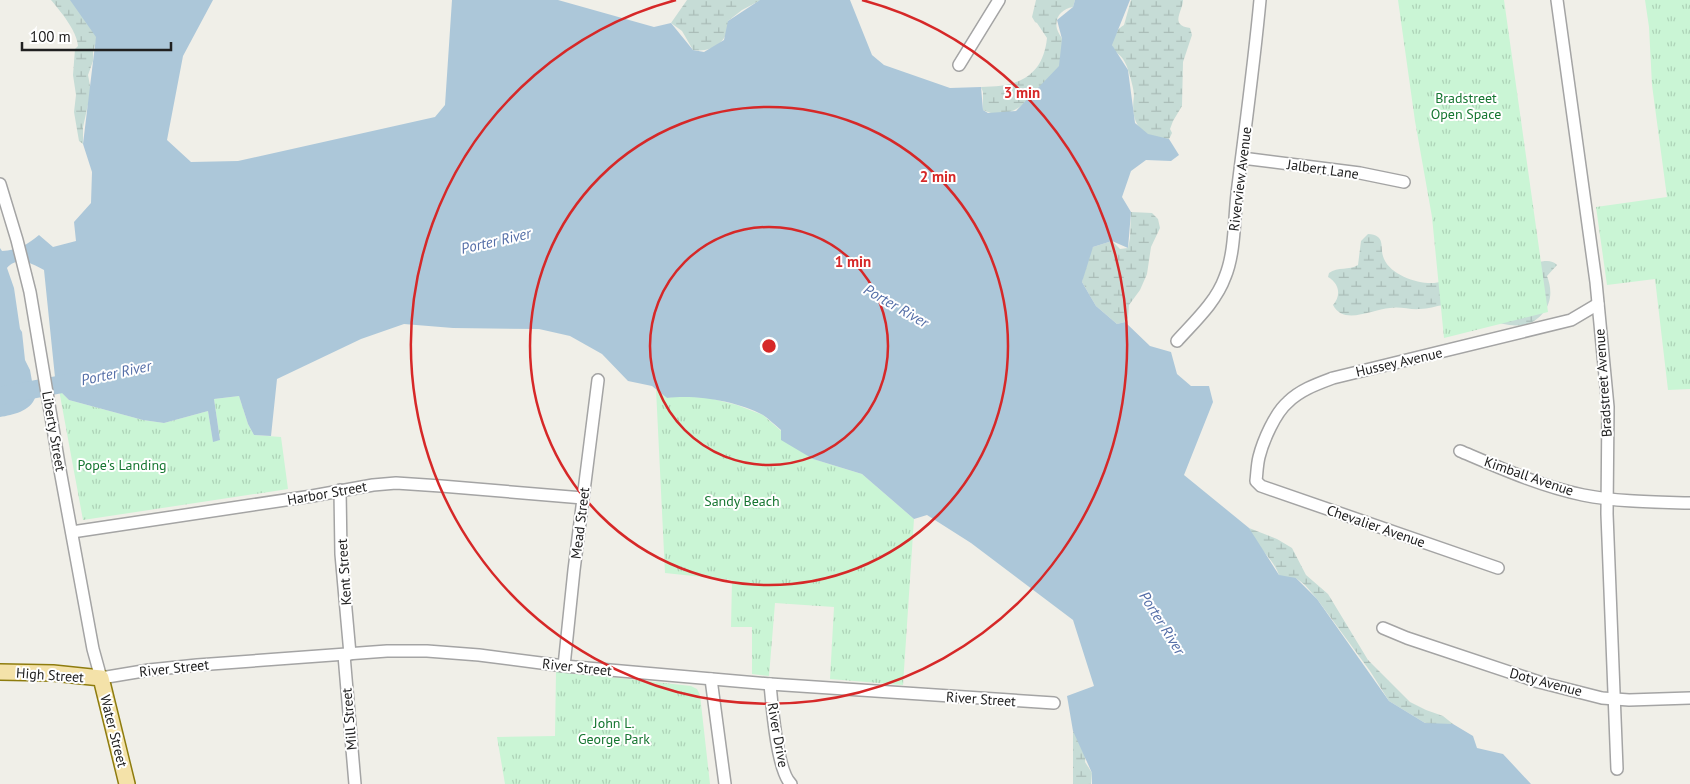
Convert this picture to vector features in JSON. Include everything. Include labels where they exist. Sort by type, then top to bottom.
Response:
[{"type":"main road","name":"High Street","points":[[0,672],[101,678]]},
{"type":"main road","name":"Water Street","points":[[101,678],[127,784]]},
{"type":"street","points":[[959,65],[999,0]]},
{"type":"street","name":"Riverview Avenue","points":[[1177,341],[1216,296],[1226,276],[1232,246],[1260,0]]},
{"type":"street","name":"Bradstreet Avenue","points":[[1557,0],[1598,304],[1608,407],[1607,498],[1617,769]]},
{"type":"street","name":"Jalbert Lane","points":[[1242,158],[1404,182]]},
{"type":"street","name":"Liberty Street","points":[[0,184],[24,270],[93,649],[101,678]]},
{"type":"street","name":"Hussey Avenue","points":[[1257,482],[1258,458],[1275,420],[1287,402],[1308,388],[1333,378],[1571,320],[1598,304]]},
{"type":"street","name":"Mead Street","points":[[564,666],[598,380]]},
{"type":"street","name":"Kimball Avenue","points":[[1460,451],[1517,475],[1583,495],[1627,500],[1690,503]]},
{"type":"street","name":"Chevalier Avenue","points":[[1257,482],[1260,486],[1498,568]]},
{"type":"street","name":"Harbor Street","points":[[72,532],[396,483],[583,498]]},
{"type":"street","name":"Kent Street","points":[[340,490],[341,554],[347,654]]},
{"type":"street","name":"Doty Avenue","points":[[1383,628],[1407,638],[1538,682],[1602,698],[1629,700],[1690,698]]},
{"type":"street","name":"River Street","points":[[101,678],[165,668],[410,650],[770,684],[1054,703]]},
{"type":"street","name":"Mill Street","points":[[347,654],[355,784]]},
{"type":"street","points":[[711,679],[725,784]]},
{"type":"street","name":"River Drive","points":[[770,684],[779,753],[784,773],[791,784]]},
{"type":"green space","points":[[51,0],[73,0],[96,35],[93,61],[88,75],[91,91],[83,127],[83,144],[79,141],[74,112],[76,95],[73,75],[75,49],[78,46],[77,40],[68,22]]},
{"type":"green space","points":[[687,0],[761,0],[742,10],[728,21],[726,34],[718,44],[707,50],[693,50],[682,31],[671,23]]},
{"type":"green space","points":[[1036,0],[1075,0],[1073,7],[1060,14],[1056,25],[1063,45],[1060,66],[1036,94],[1017,109],[995,114],[983,110],[983,92],[981,87],[994,87],[1016,82],[1034,71],[1040,63],[1047,38],[1032,17]]},
{"type":"green space","points":[[1131,0],[1183,0],[1179,21],[1180,24],[1190,28],[1192,35],[1183,62],[1182,106],[1173,121],[1170,129],[1172,133],[1169,139],[1151,136],[1139,127],[1134,114],[1134,93],[1128,69],[1123,59],[1112,46],[1114,36],[1124,25]]},
{"type":"green space","name":"Bradstreet Open Space","points":[[1398,0],[1504,0],[1548,312],[1444,338],[1432,217],[1415,121]]},
{"type":"green space","points":[[1645,0],[1690,0],[1690,389],[1668,390],[1655,279],[1607,285],[1596,207],[1667,197],[1652,85],[1649,27]]},
{"type":"green space","points":[[1131,212],[1152,213],[1158,219],[1160,228],[1151,247],[1147,274],[1140,290],[1129,305],[1128,318],[1125,322],[1117,324],[1096,306],[1082,282],[1087,257],[1093,247],[1112,241],[1120,249],[1128,248]]},
{"type":"green space","points":[[1368,234],[1380,239],[1384,259],[1392,270],[1420,282],[1434,283],[1460,276],[1497,274],[1537,262],[1552,262],[1557,265],[1547,276],[1550,286],[1550,300],[1546,309],[1535,321],[1515,326],[1493,321],[1445,305],[1423,309],[1383,309],[1359,315],[1344,314],[1333,305],[1336,302],[1338,290],[1335,283],[1328,277],[1329,273],[1358,265],[1361,241]]},
{"type":"green space","name":"Sandy Beach","points":[[656,389],[667,398],[678,396],[709,398],[737,405],[763,415],[813,459],[862,474],[914,519],[903,685],[830,679],[834,607],[775,603],[769,676],[752,674],[752,627],[731,627],[732,580],[665,573]]},
{"type":"green space","name":"Pope's Landing","points":[[59,390],[69,400],[143,420],[164,423],[208,411],[213,441],[220,440],[214,399],[239,396],[248,424],[254,435],[281,437],[288,489],[83,520]]},
{"type":"green space","points":[[1249,528],[1277,539],[1292,548],[1306,575],[1328,594],[1368,660],[1410,702],[1443,716],[1453,724],[1448,727],[1425,723],[1389,701],[1370,671],[1317,599],[1296,578],[1283,578],[1279,575],[1251,534]]},
{"type":"green space","name":"John L. George Park","points":[[556,671],[691,686],[697,689],[700,695],[710,784],[505,784],[497,737],[555,736]]},
{"type":"green space","points":[[1073,731],[1086,750],[1085,762],[1092,773],[1091,784],[1073,784]]},
{"type":"water","points":[[70,0],[213,0],[183,56],[167,140],[191,162],[238,161],[435,117],[445,105],[452,0],[558,0],[654,27],[671,23],[693,50],[704,52],[724,40],[728,21],[760,0],[850,0],[872,55],[884,65],[950,88],[981,87],[983,110],[988,113],[1016,111],[1059,66],[1062,39],[1057,20],[1073,7],[1075,0],[1130,0],[1112,45],[1128,70],[1135,123],[1148,134],[1169,139],[1179,155],[1171,161],[1146,160],[1131,171],[1122,197],[1131,212],[1128,248],[1112,241],[1093,247],[1082,282],[1096,306],[1117,324],[1125,322],[1150,346],[1171,352],[1177,374],[1191,386],[1209,386],[1213,402],[1184,475],[1249,528],[1279,575],[1296,578],[1317,599],[1389,701],[1425,723],[1453,724],[1473,736],[1477,748],[1503,754],[1531,784],[1092,784],[1092,773],[1073,731],[1067,696],[1094,686],[1073,620],[971,543],[927,515],[914,519],[862,474],[813,459],[781,440],[781,430],[763,415],[729,402],[690,397],[667,398],[652,386],[628,381],[602,354],[570,336],[539,329],[453,328],[404,324],[361,339],[277,379],[271,436],[254,435],[248,424],[239,396],[214,399],[220,440],[213,442],[208,411],[164,423],[143,420],[69,400],[56,387],[44,270],[30,263],[15,262],[7,268],[14,288],[25,360],[30,370],[35,398],[25,409],[15,414],[0,417],[0,248],[2,251],[18,248],[39,235],[53,247],[76,241],[74,222],[91,203],[92,172],[83,144],[96,37]]},
{"type":"waterway","name":"Porter River","points":[[0,396],[78,381]]}]
